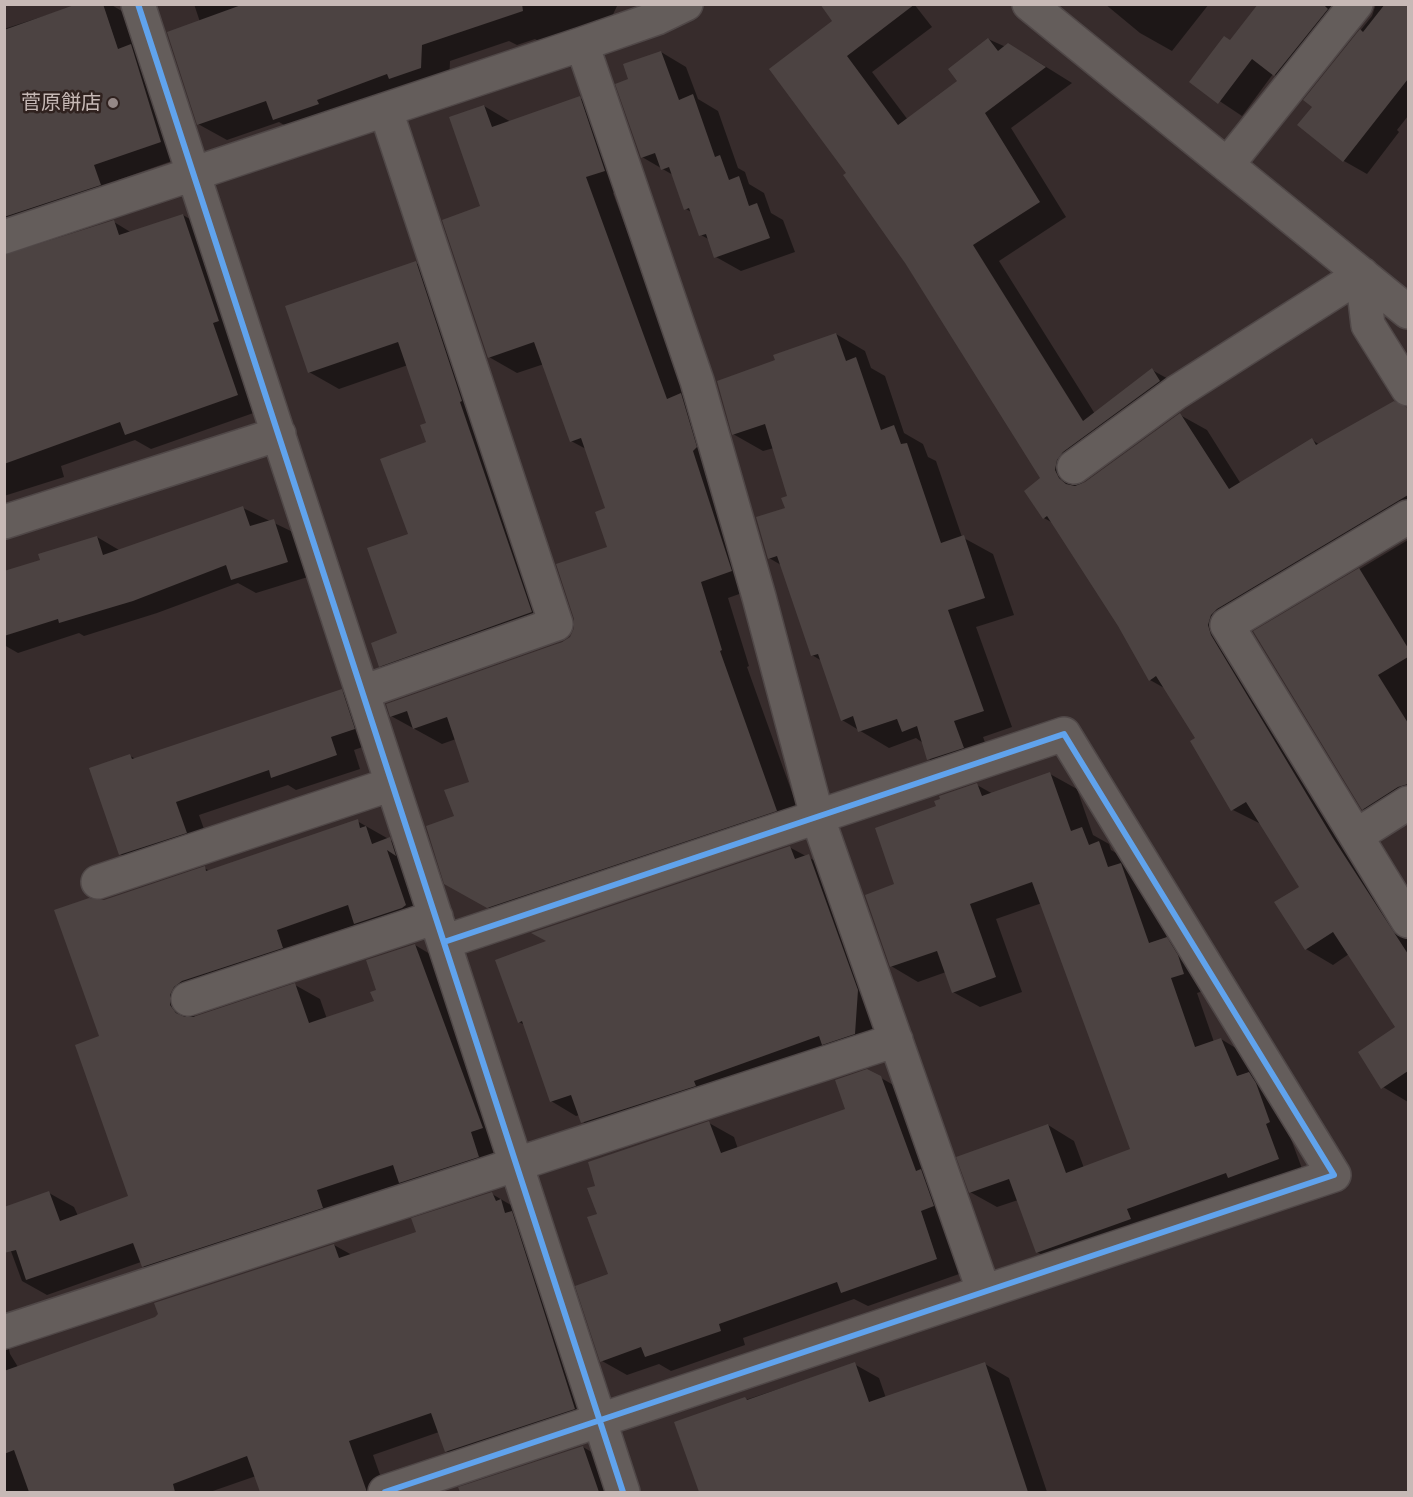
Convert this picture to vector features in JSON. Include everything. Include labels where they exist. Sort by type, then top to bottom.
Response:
[{"type":"street","points":[[138,4],[623,1492]]},
{"type":"street","points":[[4,237],[386,111],[657,18],[686,4]]},
{"type":"street","points":[[1029,4],[1408,312]]},
{"type":"street","points":[[1227,165],[1356,4]]},
{"type":"street","points":[[582,44],[697,381],[759,597],[817,816],[984,1292]]},
{"type":"street","points":[[363,692],[556,624],[386,111]]},
{"type":"street","points":[[1362,274],[1368,325],[1408,389]]},
{"type":"street","points":[[1074,467],[1177,392],[1362,274]]},
{"type":"street","points":[[4,522],[279,434]]},
{"type":"street","points":[[1408,517],[1227,625],[1408,921]]},
{"type":"street","points":[[188,999],[440,929],[817,816],[1064,734],[1334,1175],[385,1492]]},
{"type":"street","points":[[98,882],[392,784]]},
{"type":"street","points":[[1356,836],[1408,803]]},
{"type":"street","points":[[4,1332],[896,1040]]},
{"type":"building","points":[[77,4],[103,4],[118,49],[131,44],[161,142],[94,165],[101,185],[4,217],[4,30]]},
{"type":"building","points":[[244,4],[522,4],[523,11],[422,45],[421,68],[389,79],[387,74],[317,100],[319,104],[273,120],[266,101],[197,125],[167,32]]},
{"type":"building","points":[[820,4],[915,4],[847,56],[898,125],[957,81],[948,69],[988,38],[998,51],[1008,43],[1046,67],[985,113],[1040,202],[973,245],[1083,421],[1152,368],[1160,381],[1063,452],[1057,460],[1055,470],[1066,484],[1075,486],[1085,482],[1180,413],[1229,489],[1312,438],[1316,445],[1394,401],[1408,408],[1408,495],[1217,609],[1211,615],[1208,625],[1211,635],[1333,838],[1408,954],[1408,1071],[1381,1089],[1358,1052],[1395,1027],[1333,932],[1305,950],[1274,902],[1299,887],[1246,802],[1231,811],[1190,741],[1195,738],[1156,676],[1149,681],[1118,626],[1047,516],[1043,519],[1024,491],[1040,478],[905,263],[843,175],[846,173],[769,69],[832,21]]},
{"type":"building","points":[[1258,4],[1323,4],[1328,9],[1274,76],[1252,59],[1218,104],[1189,82],[1224,36],[1230,40]]},
{"type":"building","points":[[1385,4],[1408,4],[1408,79],[1343,162],[1297,125],[1312,107],[1303,100],[1360,29],[1363,32]]},
{"type":"building","points":[[661,51],[679,100],[693,94],[715,157],[720,155],[729,180],[739,176],[749,206],[757,203],[770,238],[714,258],[706,234],[699,236],[689,208],[684,210],[669,167],[661,170],[655,153],[641,158],[615,84],[628,79],[623,64]]},
{"type":"building","points":[[580,96],[605,171],[586,177],[667,399],[681,393],[697,447],[693,451],[732,571],[701,582],[722,650],[720,651],[777,811],[487,908],[444,884],[426,826],[454,816],[444,790],[469,782],[447,717],[413,729],[407,711],[390,717],[386,704],[562,642],[570,637],[574,628],[574,619],[556,564],[607,547],[595,512],[605,508],[581,438],[570,442],[534,342],[488,358],[442,220],[480,206],[449,117],[484,105],[492,127]]},
{"type":"building","points":[[183,214],[219,321],[213,323],[238,395],[125,435],[120,422],[4,464],[4,255],[114,220],[119,235]]},
{"type":"building","points":[[416,261],[462,401],[460,402],[532,612],[379,667],[371,643],[397,633],[367,548],[408,534],[380,459],[426,442],[420,425],[426,423],[398,342],[308,373],[285,306]]},
{"type":"building","points":[[836,333],[846,361],[856,357],[881,430],[894,425],[901,444],[907,443],[941,543],[964,535],[985,598],[948,610],[984,711],[954,721],[964,748],[927,760],[917,726],[902,732],[897,719],[858,732],[853,716],[841,721],[818,654],[811,656],[777,556],[768,559],[756,517],[785,508],[781,498],[787,496],[765,424],[732,435],[717,381],[775,360],[773,355]]},
{"type":"building","points":[[243,506],[250,526],[274,519],[288,562],[231,580],[226,565],[133,601],[59,623],[58,619],[4,636],[4,571],[40,560],[38,554],[97,536],[103,555]]},
{"type":"building","points":[[1359,568],[1408,648],[1408,657],[1378,675],[1408,723],[1408,784],[1398,787],[1362,810],[1253,631]]},
{"type":"building","points":[[342,689],[355,729],[331,737],[337,755],[271,778],[269,770],[176,802],[187,833],[119,855],[89,768],[130,754],[132,759]]},
{"type":"building","points":[[1050,772],[1071,831],[1082,827],[1089,845],[1099,841],[1108,867],[1121,863],[1149,943],[1167,937],[1178,955],[1184,974],[1171,978],[1195,1047],[1221,1038],[1237,1076],[1249,1072],[1256,1083],[1270,1122],[1266,1124],[1279,1159],[1228,1178],[1226,1173],[1127,1209],[1131,1219],[1036,1253],[1009,1179],[969,1193],[956,1157],[1048,1124],[1066,1173],[1130,1149],[1032,882],[970,904],[996,977],[952,993],[937,951],[890,967],[865,895],[894,884],[875,828],[936,806],[934,801],[940,799],[939,796],[977,783],[982,796]]},
{"type":"building","points":[[358,819],[360,828],[366,826],[372,844],[390,837],[396,856],[387,850],[406,905],[354,924],[348,905],[277,930],[283,948],[182,981],[174,987],[170,995],[170,1005],[176,1013],[185,1017],[193,1017],[295,983],[309,1023],[374,1001],[370,992],[376,990],[366,960],[415,944],[483,1128],[471,1132],[479,1157],[399,1183],[393,1165],[359,1176],[317,1190],[323,1208],[142,1267],[133,1243],[26,1280],[16,1250],[4,1253],[4,1207],[49,1191],[60,1221],[128,1196],[75,1045],[99,1036],[54,910],[89,898],[104,900],[205,866],[206,871]]},
{"type":"building","points":[[790,846],[795,859],[809,854],[858,990],[855,1034],[822,1045],[819,1036],[694,1081],[696,1086],[581,1123],[571,1095],[550,1102],[522,1021],[518,1023],[495,960],[546,941],[531,933]]},
{"type":"building","points":[[867,1069],[881,1076],[916,1171],[921,1169],[934,1206],[921,1211],[937,1259],[841,1293],[837,1282],[719,1324],[721,1331],[645,1357],[641,1347],[600,1362],[575,1286],[608,1274],[587,1217],[597,1214],[587,1188],[595,1186],[588,1162],[709,1121],[721,1153],[845,1109],[835,1080]]},
{"type":"building","points":[[492,1192],[496,1201],[501,1199],[505,1213],[512,1211],[575,1409],[445,1452],[431,1413],[349,1441],[367,1492],[260,1492],[247,1456],[173,1484],[175,1492],[29,1492],[14,1450],[4,1454],[4,1371],[155,1317],[158,1314],[154,1303],[334,1244],[339,1258],[416,1232],[411,1218]]},
{"type":"building","points":[[855,1362],[869,1402],[985,1362],[1028,1492],[699,1492],[674,1422],[745,1397],[747,1400]]},
{"type":"building","points":[[583,1446],[599,1492],[460,1492],[458,1487]]},
{"type":"cycle path","points":[[138,4],[623,1492]]},
{"type":"cycle path","points":[[385,1492],[1334,1175],[1064,734],[444,942]]},
{"type":"place","name":"菅原餅店","points":[[113,103]]}]
